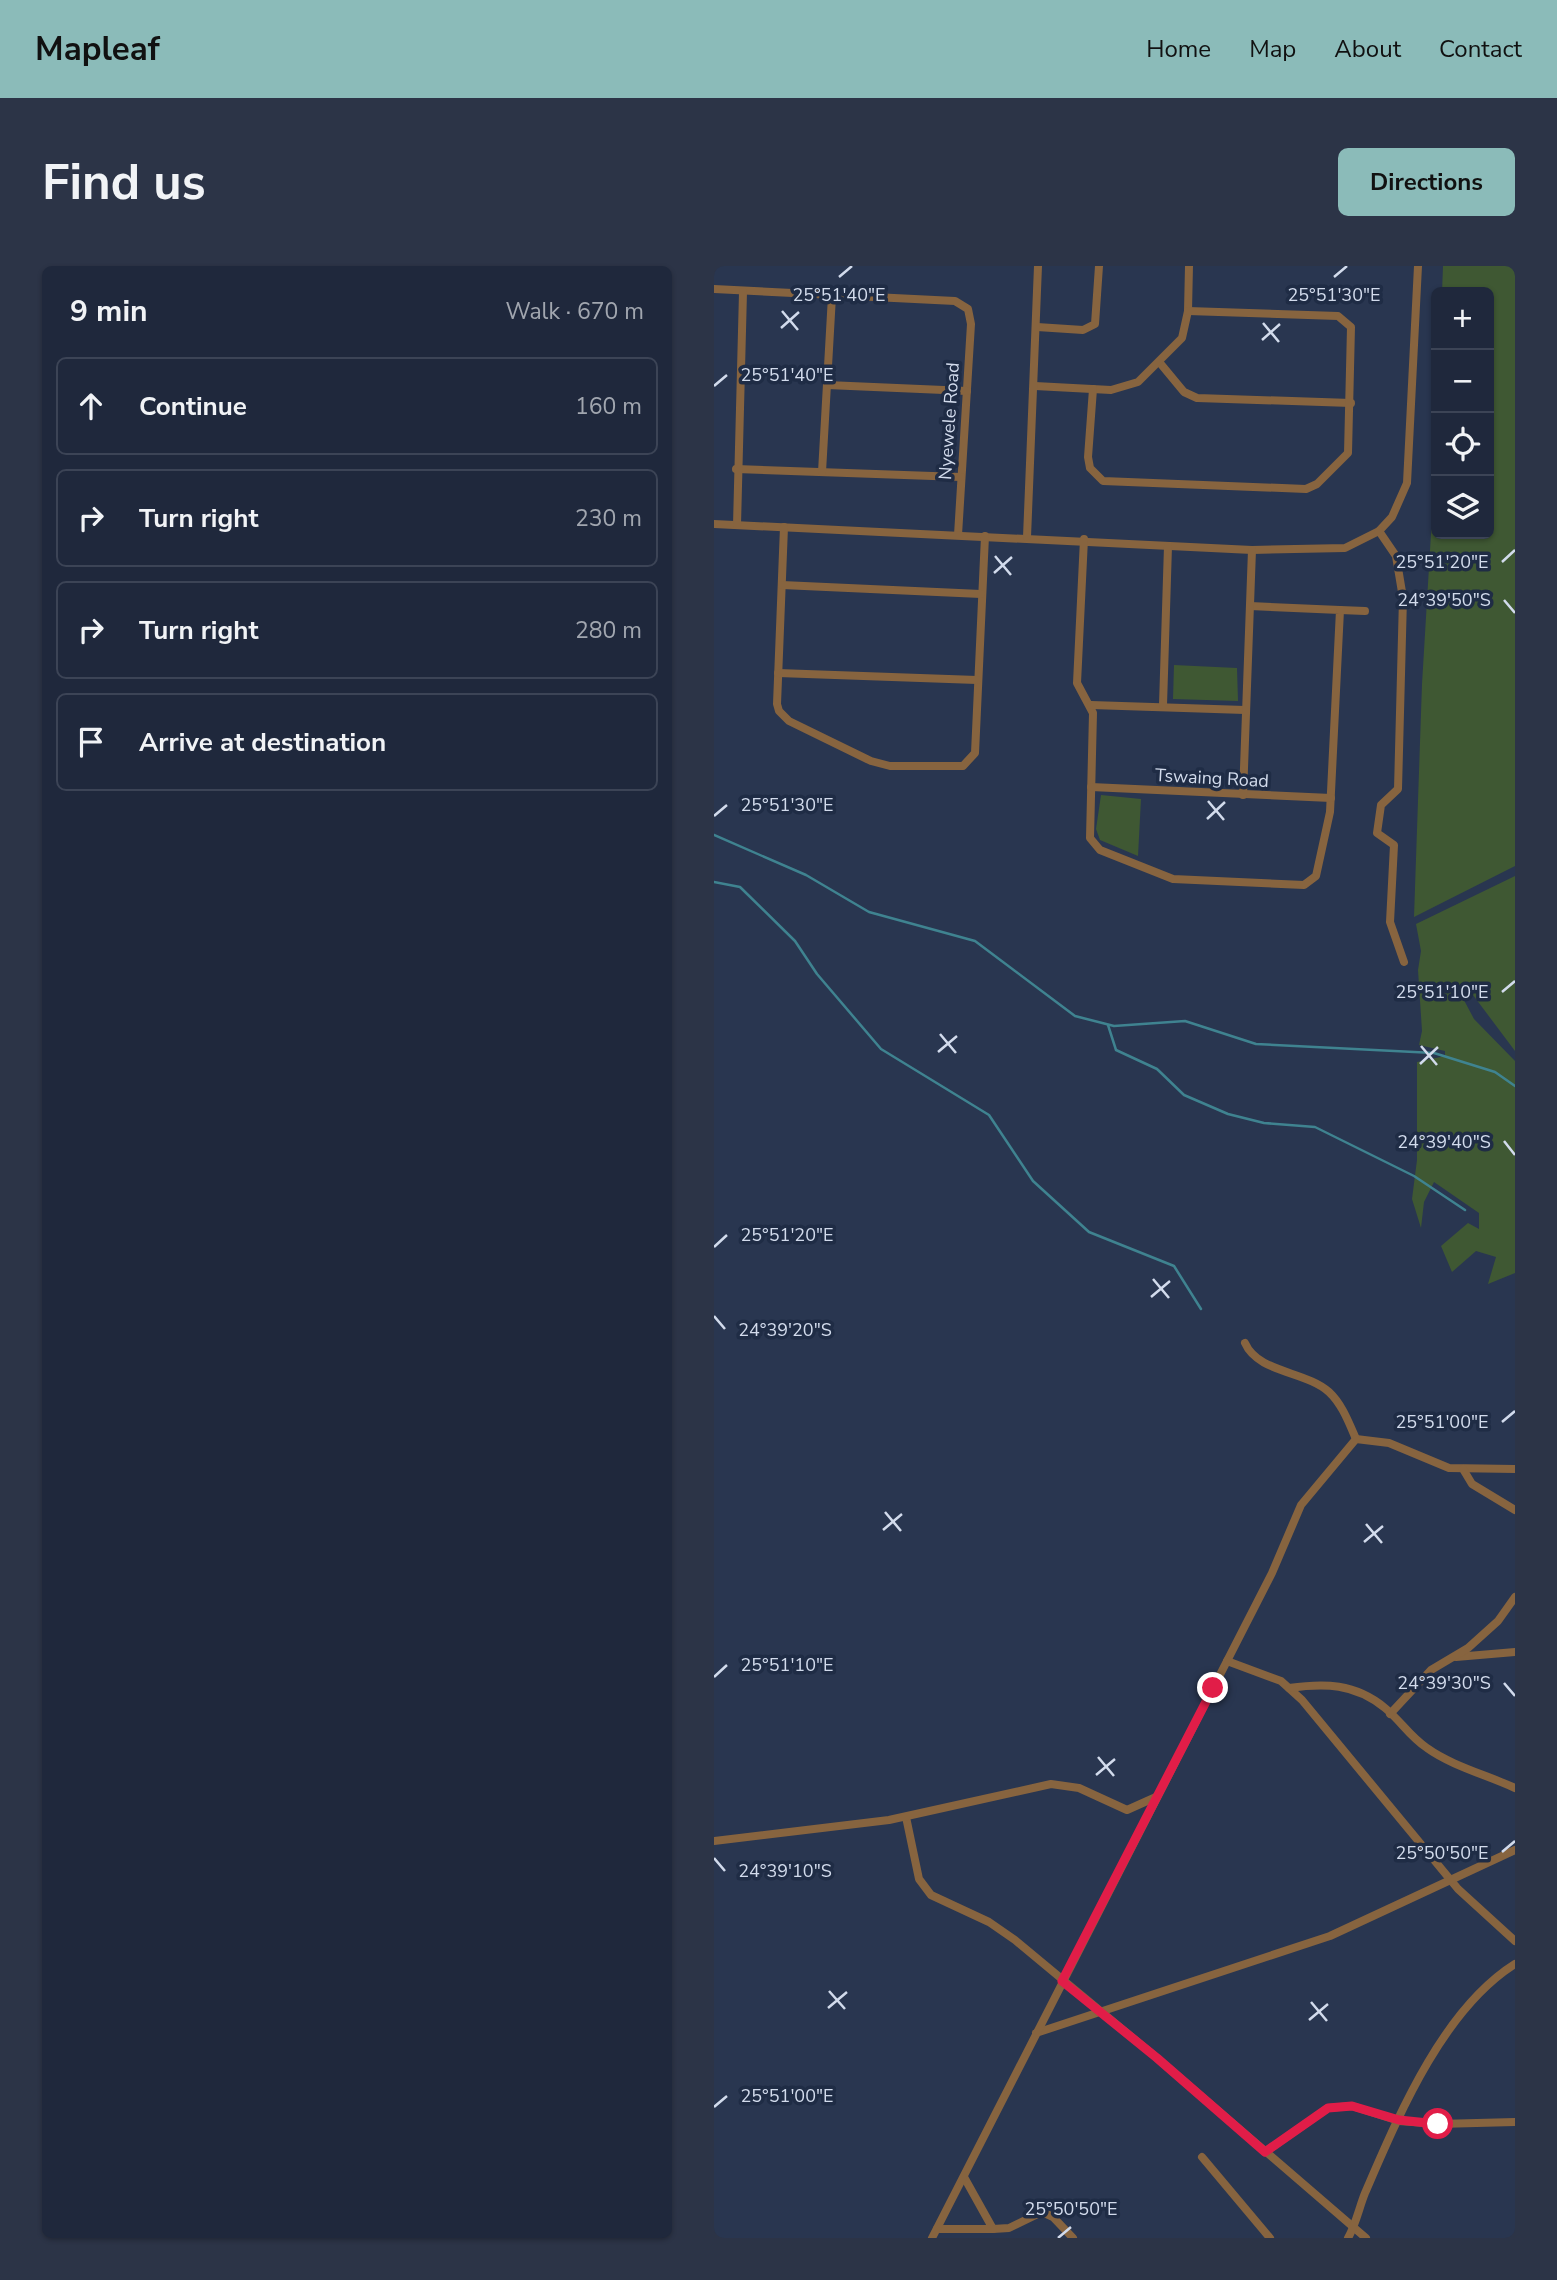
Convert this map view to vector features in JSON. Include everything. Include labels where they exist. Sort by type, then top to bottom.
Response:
[{"type":"street","points":[[1027,537],[1038,266]]},
{"type":"street","points":[[1037,327],[1083,330],[1095,324],[1099,266]]},
{"type":"street","points":[[1035,386],[1093,389],[1129,386],[1160,363],[1182,338],[1188,311],[1189,266]]},
{"type":"street","points":[[714,524],[1084,539],[1252,550],[1345,548],[1379,531],[1392,517],[1407,483],[1418,266]]},
{"type":"street","points":[[714,289],[832,296],[822,472]]},
{"type":"street","points":[[737,525],[736,469],[743,292]]},
{"type":"street","name":"Nyewele Road","points":[[832,296],[955,301],[968,309],[971,324],[958,535]]},
{"type":"street","points":[[1093,389],[1090,468],[1104,481],[1311,488],[1345,458],[1351,403],[1352,334],[1346,321],[1338,316],[1188,311]]},
{"type":"street","points":[[1160,363],[1184,392],[1197,398],[1351,403]]},
{"type":"street","points":[[827,385],[967,391]]},
{"type":"street","points":[[736,469],[961,477]]},
{"type":"street","points":[[784,527],[777,704],[784,718],[851,754],[890,766],[954,767],[968,764],[975,753],[985,536]]},
{"type":"street","points":[[1379,531],[1395,556],[1403,598],[1398,789],[1381,806],[1377,833],[1394,845],[1390,922],[1404,962]]},
{"type":"street","points":[[1084,539],[1077,683],[1091,705],[1089,835],[1100,850],[1173,879],[1299,886],[1316,876],[1331,798],[1340,610]]},
{"type":"street","points":[[1163,705],[1168,546]]},
{"type":"street","points":[[1243,795],[1252,550]]},
{"type":"street","points":[[782,585],[981,594]]},
{"type":"street","points":[[1250,606],[1365,611]]},
{"type":"street","points":[[778,673],[977,680]]},
{"type":"street","points":[[1091,705],[1163,705],[1245,710]]},
{"type":"street","name":"Tswaing Road","points":[[1091,787],[1331,798]]},
{"type":"street","points":[[1245,1343],[1255,1357],[1310,1379],[1329,1392],[1340,1406],[1356,1439]]},
{"type":"street","points":[[1356,1439],[1389,1443],[1449,1468],[1515,1469]]},
{"type":"street","points":[[932,2238],[1272,1573],[1301,1505],[1356,1439]]},
{"type":"street","points":[[1463,1469],[1472,1484],[1515,1510]]},
{"type":"street","points":[[1390,1714],[1431,1670],[1468,1648],[1498,1621],[1515,1597]]},
{"type":"street","points":[[1453,1657],[1515,1652]]},
{"type":"street","points":[[1227,1661],[1281,1681],[1302,1700],[1450,1880],[1515,1941]]},
{"type":"street","points":[[1289,1688],[1317,1684],[1342,1685],[1385,1708],[1408,1734],[1429,1750],[1515,1788]]},
{"type":"street","points":[[714,1841],[906,1817],[1051,1784],[1079,1788],[1127,1810],[1157,1796]]},
{"type":"street","points":[[906,1817],[919,1879],[931,1895],[989,1922],[1157,2058],[1366,2238]]},
{"type":"street","points":[[1036,2032],[1331,1936],[1515,1850]]},
{"type":"street","points":[[1348,2238],[1354,2229],[1364,2196],[1417,2082],[1462,2014],[1498,1975],[1515,1964]]},
{"type":"street","points":[[1265,2152],[1328,2108],[1352,2106],[1399,2120],[1438,2124],[1515,2122]]},
{"type":"street","points":[[1202,2157],[1270,2238]]},
{"type":"street","points":[[964,2177],[993,2229]]},
{"type":"street","points":[[937,2229],[1009,2228],[1042,2212],[1053,2217],[1073,2238]]},
{"type":"green space","points":[[1443,266],[1515,266],[1515,866],[1414,917],[1422,684],[1431,534],[1431,539],[1494,539],[1494,287],[1442,287]]},
{"type":"green space","points":[[1174,665],[1237,668],[1238,701],[1173,699]]},
{"type":"green space","points":[[1101,795],[1141,799],[1138,856],[1100,840],[1096,829]]},
{"type":"green space","points":[[1515,876],[1515,1051],[1470,991],[1457,987],[1474,1019],[1515,1061],[1515,1273],[1488,1284],[1496,1257],[1476,1251],[1452,1272],[1441,1246],[1468,1223],[1479,1229],[1479,1213],[1434,1182],[1424,1202],[1421,1228],[1412,1199],[1417,1160],[1417,1062],[1445,1056],[1445,1051],[1419,1045],[1422,1031],[1418,970],[1421,951],[1416,924]]},
{"type":"waterway","points":[[714,835],[806,875],[869,912],[975,941],[1075,1016],[1114,1026],[1185,1021],[1256,1044],[1434,1053],[1495,1072],[1515,1086]]},
{"type":"waterway","points":[[714,882],[740,887],[795,941],[817,974],[881,1049],[989,1115],[1033,1181],[1089,1232],[1174,1266],[1201,1309]]},
{"type":"waterway","points":[[1108,1025],[1116,1050],[1157,1069],[1184,1095],[1228,1114],[1264,1123],[1315,1127],[1414,1176],[1465,1210]]},
{"type":"route","points":[[1213,1688],[1062,1981],[1157,2058],[1265,2152],[1328,2108],[1352,2106],[1399,2120],[1438,2124]]}]
